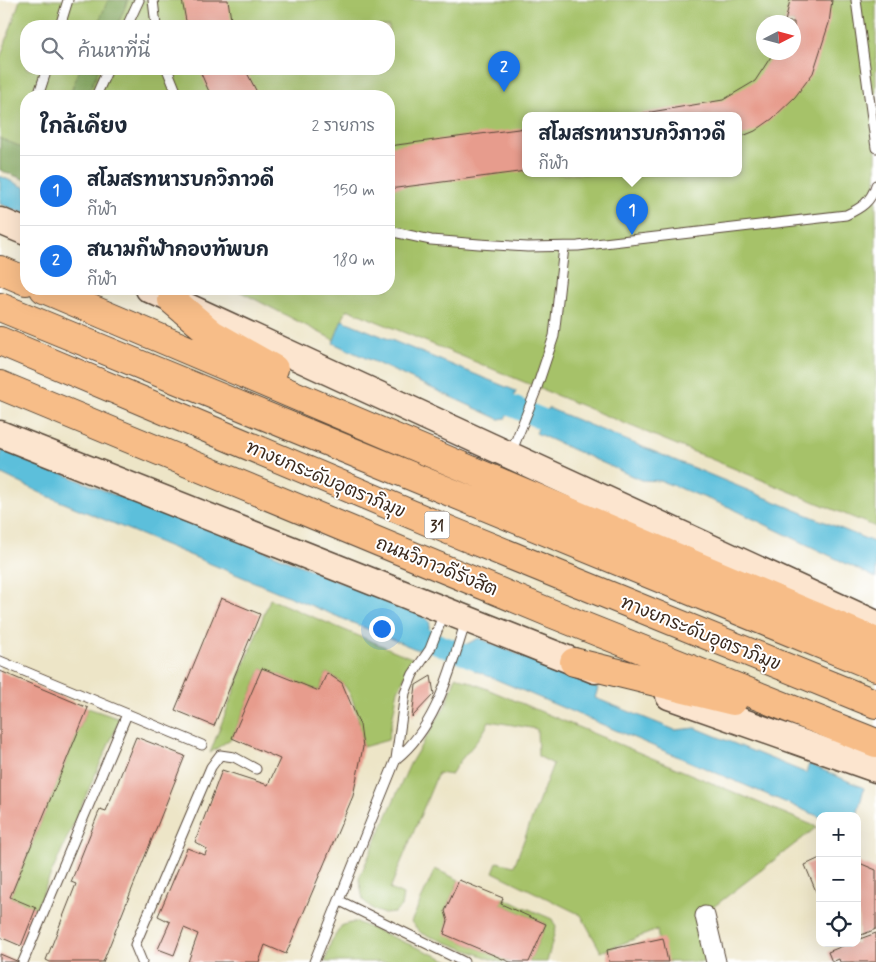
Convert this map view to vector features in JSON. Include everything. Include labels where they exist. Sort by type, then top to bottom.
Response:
[{"type":"highway","points":[[0,270],[20,278]]},
{"type":"highway","points":[[58,295],[876,642]]},
{"type":"highway","points":[[162,295],[212,334],[291,379],[325,407]]},
{"type":"highway","name":"ทางยกระดับอุตราภิมุข","points":[[0,308],[876,667]]},
{"type":"highway","name":"ทางยกระดับอุตราภิมุข","points":[[0,341],[451,531],[876,704]]},
{"type":"highway","name":"ถนนวิภาวดีรังสิต","points":[[0,384],[554,614],[876,743]]},
{"type":"highway","points":[[574,662],[827,724]]},
{"type":"main road","points":[[0,221],[20,229]]},
{"type":"main road","points":[[163,295],[876,624]]},
{"type":"main road","points":[[0,434],[574,662],[876,769]]},
{"type":"street","points":[[706,916],[716,962]]},
{"type":"lane","points":[[62,20],[68,0]]},
{"type":"lane","points":[[130,20],[139,0]]},
{"type":"lane","points":[[153,0],[155,20]]},
{"type":"lane","points":[[856,0],[876,148]]},
{"type":"lane","points":[[40,90],[45,75]]},
{"type":"lane","points":[[99,90],[105,75]]},
{"type":"lane","points":[[169,75],[176,90]]},
{"type":"lane","points":[[395,232],[431,240],[528,248],[564,247],[846,215],[862,208],[873,194],[876,186]]},
{"type":"lane","points":[[510,455],[535,393],[554,336],[564,247]]},
{"type":"lane","points":[[396,759],[410,747],[430,718],[440,696],[456,614]]},
{"type":"lane","points":[[314,962],[396,759],[405,693],[413,674],[456,614]]},
{"type":"lane","points":[[0,661],[202,745]]},
{"type":"lane","points":[[23,962],[127,714]]},
{"type":"lane","points":[[142,962],[135,945],[211,767],[220,755],[234,757],[256,769]]},
{"type":"lane","points":[[340,901],[464,962]]},
{"type":"green space","points":[[20,0],[876,0],[876,527],[347,309],[334,340],[247,295],[395,295],[395,90],[20,90],[20,178],[0,170],[0,59]]},
{"type":"green space","points":[[108,0],[128,0],[120,20],[100,20]]},
{"type":"green space","points":[[78,75],[96,75],[90,90],[71,90]]},
{"type":"green space","points":[[0,138],[20,146],[20,178],[0,170]]},
{"type":"green space","points":[[270,599],[414,659],[398,690],[388,740],[363,747],[354,703],[341,682],[327,673],[319,691],[262,668],[232,738],[210,753]]},
{"type":"green space","points":[[456,676],[816,828],[712,908],[700,913],[708,962],[662,962],[657,930],[601,952],[581,915],[493,872],[497,862],[514,866],[553,764],[538,756],[537,729],[489,721],[481,735],[451,775],[438,773],[390,889],[403,895],[401,907],[394,913],[384,914],[374,910],[363,900],[359,878],[410,764],[447,703]]},
{"type":"green space","points":[[88,708],[120,719],[36,908],[10,897]]},
{"type":"green space","points":[[435,869],[459,880],[445,911],[448,921],[445,934],[510,962],[499,962],[421,933],[411,922]]},
{"type":"green space","points":[[503,898],[552,919],[556,927],[547,962],[529,962],[546,924],[501,904]]},
{"type":"green space","points":[[356,922],[452,962],[325,962],[331,942],[342,925]]},
{"type":"water","points":[[0,176],[20,185],[20,212],[0,204]]},
{"type":"water","points":[[342,320],[516,391],[506,418],[499,419],[333,343]]},
{"type":"water","points":[[548,408],[876,543],[876,578],[729,507],[661,481],[641,480],[536,433]]},
{"type":"water","points":[[3,449],[144,507],[147,502],[423,616],[430,623],[425,646],[418,650],[45,495],[0,473],[0,457]]},
{"type":"water","points":[[479,638],[598,688],[595,698],[675,730],[696,728],[806,773],[809,764],[864,788],[858,812],[816,812],[816,815],[474,670],[479,657],[463,646]]},
{"type":"building","points":[[182,0],[228,0],[231,20],[186,20]]},
{"type":"building","points":[[790,0],[832,0],[829,23],[813,73],[795,97],[772,119],[755,131],[742,136],[742,112],[651,112],[723,100],[755,81],[769,60],[801,60],[801,15],[787,15]]},
{"type":"building","points":[[202,75],[248,75],[256,90],[208,90]]},
{"type":"building","points":[[522,129],[522,172],[395,188],[395,145]]},
{"type":"building","points":[[221,598],[260,614],[214,726],[175,710]]},
{"type":"building","points":[[262,668],[319,691],[327,673],[342,683],[360,725],[363,747],[353,796],[286,954],[265,945],[259,962],[188,962],[198,934],[184,928],[174,955],[158,949],[170,922],[158,916],[187,848],[205,855],[207,849],[195,842],[222,770],[268,785],[280,759],[232,738]]},
{"type":"building","points":[[0,671],[88,708],[10,897],[36,908],[21,946],[0,937]]},
{"type":"building","points":[[431,676],[434,694],[412,717],[416,685]]},
{"type":"building","points":[[136,737],[185,756],[103,962],[50,962],[46,960],[76,884],[71,882],[100,809],[106,811]]},
{"type":"building","points":[[816,860],[816,891],[805,865]]},
{"type":"building","points":[[861,864],[876,870],[876,929],[861,935]]},
{"type":"building","points":[[459,880],[503,898],[501,904],[546,924],[529,962],[510,962],[444,934],[448,921],[445,911]]},
{"type":"building","points":[[876,933],[876,962],[840,962],[839,959],[832,962],[828,952],[840,947],[861,947],[861,939]]},
{"type":"building","points":[[663,938],[668,962],[609,962],[607,950]]},
{"type":"building","points":[[0,954],[19,962],[0,962]]},
{"type":"waterway","points":[[483,394],[568,430]]},
{"type":"waterway","points":[[401,629],[505,671]]},
{"type":"place","name":"สนามกีฬากองทัพบก","points":[[504,92]]},
{"type":"place","name":"สโมสรทหารบกวิภาวดี","points":[[632,235]]}]
